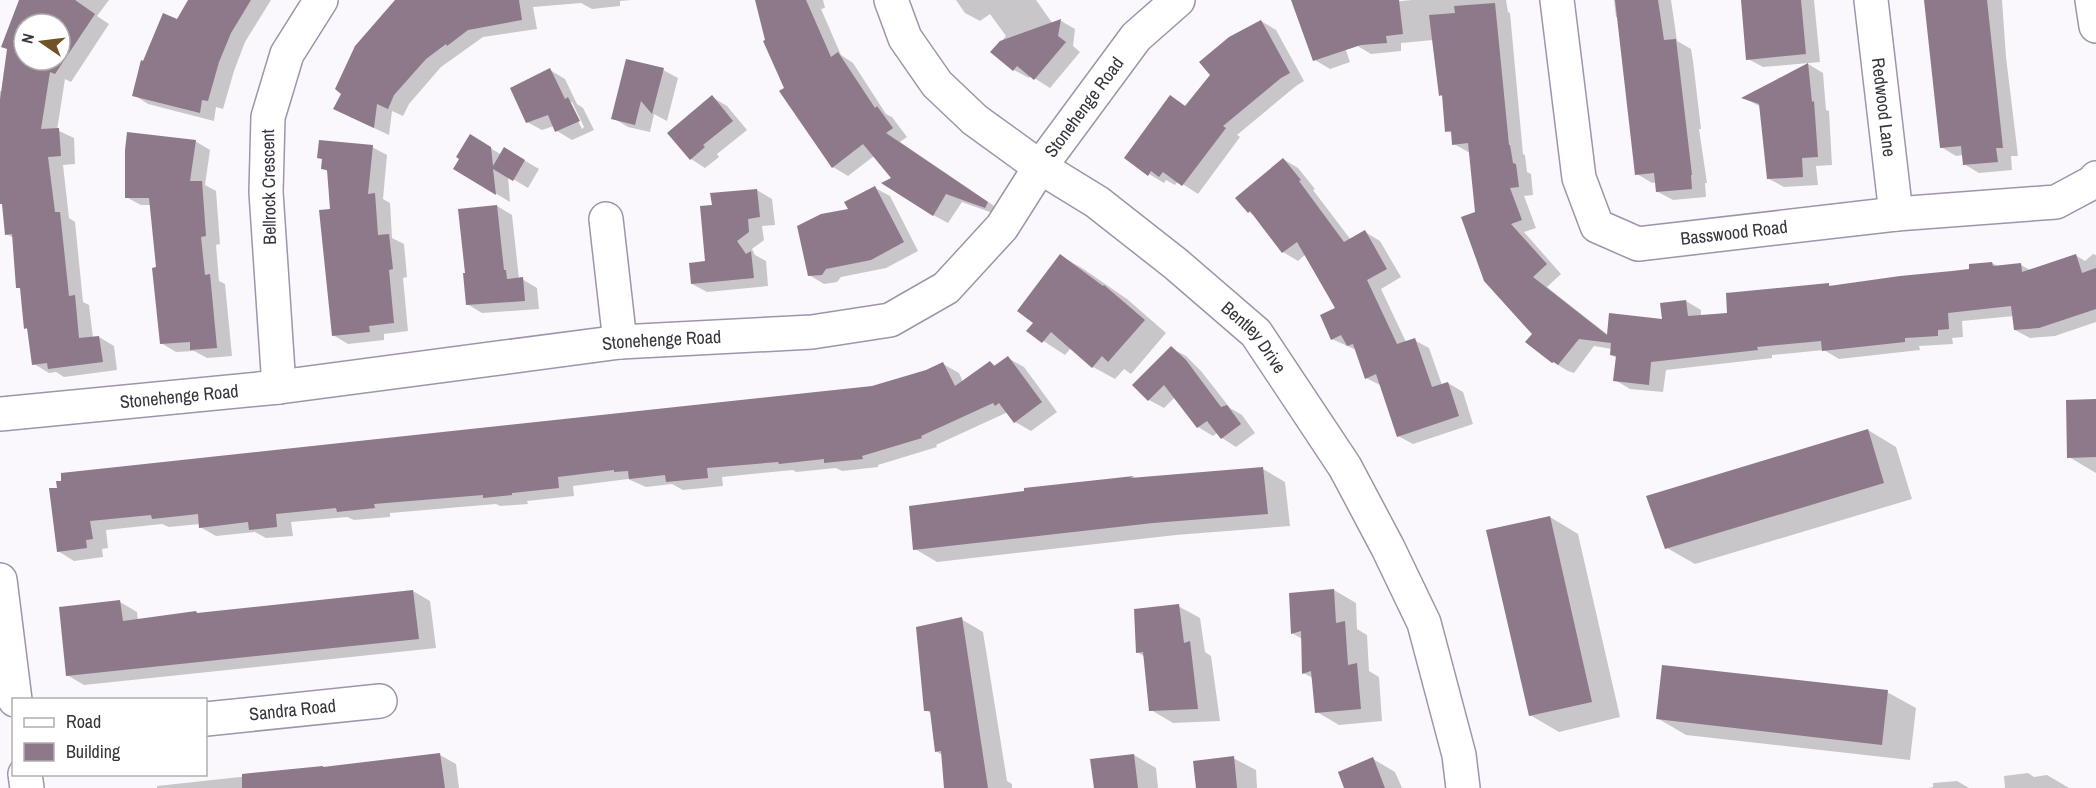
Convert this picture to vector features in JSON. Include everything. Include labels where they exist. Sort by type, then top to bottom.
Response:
[{"type":"street","name":"Bellrock Crescent","points":[[279,387],[266,192],[268,117],[287,54],[321,0]]},
{"type":"street","name":"Bentley Drive","points":[[891,0],[905,38],[938,84],[975,120],[1040,167],[1097,202],[1176,264],[1256,333],[1345,467],[1424,623],[1460,755],[1463,788]]},
{"type":"street","name":"Stonehenge Road","points":[[0,414],[279,387],[620,342],[812,332],[890,320],[946,288],[1002,227],[1040,167],[1137,37],[1178,0]]},
{"type":"street","name":"Basswood Road","points":[[1557,0],[1579,178],[1597,226],[1638,244],[1896,214],[2056,202],[2095,181],[2096,178]]},
{"type":"street","name":"Redwood Lane","points":[[1871,0],[1896,214]]},
{"type":"street","points":[[2092,0],[2096,26]]},
{"type":"street","points":[[606,219],[620,342]]},
{"type":"street","points":[[0,580],[15,698]]},
{"type":"street","name":"Sandra Road","points":[[207,719],[380,701]]},
{"type":"building","points":[[19,0],[75,0],[95,14],[72,48],[72,12],[14,12]]},
{"type":"building","points":[[188,0],[251,0],[231,33],[219,62],[208,101],[202,100],[200,113],[132,96],[141,60],[143,61],[163,13],[177,19]]},
{"type":"building","points":[[395,0],[519,0],[522,20],[468,30],[447,46],[446,44],[426,59],[394,95],[388,109],[377,104],[374,128],[333,109],[341,94],[335,89],[355,46]]},
{"type":"building","points":[[755,0],[806,0],[831,57],[838,52],[875,108],[877,106],[893,128],[886,133],[988,202],[985,208],[946,194],[933,216],[881,183],[891,178],[863,144],[832,168],[779,91],[784,88],[763,41],[765,40]]},
{"type":"building","points":[[1291,0],[1399,0],[1403,34],[1386,36],[1387,43],[1361,45],[1313,61]]},
{"type":"building","points":[[1615,0],[1658,0],[1664,40],[1676,39],[1692,189],[1656,192],[1654,173],[1635,175]]},
{"type":"building","points":[[1741,0],[1801,0],[1806,54],[1746,60]]},
{"type":"building","points":[[1924,0],[1987,0],[2003,148],[1996,148],[1998,162],[1963,165],[1961,146],[1940,148]]},
{"type":"building","points":[[1495,3],[1509,145],[1513,163],[1516,164],[1519,187],[1510,188],[1522,220],[1511,224],[1547,264],[1533,277],[1607,335],[1609,313],[1662,319],[1660,303],[1686,300],[1688,316],[1727,313],[1726,293],[1829,283],[1829,286],[1969,269],[1969,264],[1992,262],[1993,266],[2021,263],[2022,272],[2076,254],[2082,273],[2096,268],[2096,309],[2039,328],[2014,330],[2011,306],[1948,313],[1949,329],[1938,330],[1938,336],[1905,338],[1905,342],[1822,351],[1821,341],[1757,347],[1758,350],[1651,362],[1649,385],[1613,381],[1616,356],[1610,355],[1611,343],[1579,339],[1558,365],[1552,363],[1525,342],[1532,334],[1484,281],[1461,217],[1475,212],[1468,143],[1452,145],[1451,131],[1445,132],[1442,95],[1439,96],[1429,15],[1455,13],[1454,6]]},
{"type":"building","points":[[12,18],[12,72],[50,72],[41,129],[59,128],[61,156],[48,157],[55,212],[60,212],[69,296],[75,295],[79,338],[99,336],[103,362],[48,369],[47,363],[32,365],[27,328],[24,329],[20,288],[16,288],[12,234],[5,235],[2,204],[0,204],[0,100],[7,49],[1,47]]},
{"type":"building","points":[[1061,19],[1058,36],[1066,42],[1034,80],[1017,66],[1013,71],[990,52],[1000,41]]},
{"type":"building","points":[[1261,20],[1290,73],[1223,126],[1226,128],[1182,186],[1163,172],[1159,177],[1151,171],[1148,176],[1124,158],[1170,95],[1185,106],[1210,75],[1199,62],[1229,37]]},
{"type":"building","points":[[626,59],[664,68],[652,114],[641,101],[635,125],[611,119]]},
{"type":"building","points":[[1808,63],[1812,102],[1814,101],[1818,157],[1802,158],[1803,177],[1767,179],[1759,104],[1741,98]]},
{"type":"building","points":[[550,68],[565,99],[568,97],[580,121],[555,132],[548,115],[526,123],[510,88]]},
{"type":"building","points":[[712,95],[733,121],[703,145],[705,147],[690,160],[667,133]]},
{"type":"building","points":[[127,132],[196,140],[190,181],[202,181],[206,236],[201,237],[205,275],[210,274],[217,348],[190,350],[190,342],[160,344],[152,268],[156,267],[149,198],[125,198]]},
{"type":"building","points":[[470,134],[491,147],[493,166],[504,147],[525,160],[513,181],[493,169],[496,195],[453,169],[459,159],[456,157]]},
{"type":"building","points":[[319,140],[373,145],[368,194],[375,193],[378,235],[389,234],[393,269],[389,270],[394,323],[369,326],[370,332],[332,336],[319,210],[330,209],[327,170],[321,169],[322,159],[317,158]]},
{"type":"building","points":[[1283,158],[1344,242],[1365,230],[1387,269],[1367,280],[1397,344],[1415,338],[1432,387],[1448,382],[1459,416],[1397,437],[1376,374],[1365,379],[1353,344],[1347,346],[1341,335],[1331,340],[1320,315],[1335,308],[1297,242],[1282,253],[1250,211],[1248,213],[1235,198]]},
{"type":"building","points":[[875,186],[904,242],[871,260],[826,269],[822,275],[808,276],[797,226],[821,214],[848,209],[844,202]]},
{"type":"building","points":[[757,189],[760,217],[748,219],[749,232],[737,241],[746,254],[751,251],[754,278],[691,284],[689,263],[705,261],[700,206],[712,205],[710,193]]},
{"type":"building","points":[[497,205],[504,270],[506,270],[507,279],[523,277],[525,301],[466,305],[458,209]]},
{"type":"building","points":[[1060,254],[1104,285],[1145,320],[1108,362],[1102,356],[1092,368],[1051,332],[1042,343],[1026,331],[1033,323],[1017,311]]},
{"type":"building","points":[[1171,346],[1186,360],[1221,407],[1227,405],[1241,424],[1221,439],[1207,421],[1197,428],[1164,385],[1148,401],[1132,385]]},
{"type":"building","points":[[1008,356],[1042,402],[1014,423],[999,403],[995,406],[993,403],[921,436],[922,438],[862,456],[863,459],[824,463],[824,459],[707,468],[708,478],[666,482],[665,475],[629,479],[628,471],[614,472],[614,470],[558,477],[559,488],[512,493],[512,495],[483,498],[483,495],[374,504],[375,508],[337,512],[336,508],[276,514],[277,527],[249,530],[248,522],[199,528],[198,514],[152,519],[151,515],[90,521],[93,539],[86,540],[87,548],[57,552],[49,488],[57,488],[56,481],[61,481],[61,473],[872,386],[926,370],[943,362],[955,386],[990,361],[994,366]]},
{"type":"building","points":[[2096,399],[2096,457],[2067,458],[2066,400]]},
{"type":"building","points":[[1868,429],[1884,483],[1665,549],[1646,496]]},
{"type":"building","points":[[1263,467],[1268,514],[1153,523],[913,550],[909,506],[1024,491],[1024,488],[1134,476],[1130,478]]},
{"type":"building","points":[[1550,516],[1592,702],[1529,716],[1486,530]]},
{"type":"building","points":[[1334,589],[1336,623],[1345,621],[1348,665],[1357,663],[1361,709],[1315,713],[1311,671],[1302,674],[1301,631],[1291,634],[1289,593]]},
{"type":"building","points":[[413,590],[419,639],[66,676],[59,607],[120,600],[123,621],[196,611],[197,613]]},
{"type":"building","points":[[1179,604],[1184,643],[1190,641],[1198,709],[1149,711],[1143,652],[1136,653],[1134,609]]},
{"type":"building","points":[[962,617],[988,788],[944,788],[941,751],[935,752],[930,711],[924,711],[916,627]]},
{"type":"building","points":[[1662,665],[1888,690],[1882,745],[1656,719]]},
{"type":"building","points":[[440,753],[445,788],[242,788],[242,774]]},
{"type":"building","points":[[1134,754],[1138,788],[1094,788],[1090,759]]},
{"type":"building","points":[[1234,756],[1237,788],[1196,788],[1193,761]]},
{"type":"building","points":[[1373,757],[1385,788],[1344,788],[1338,772]]}]
